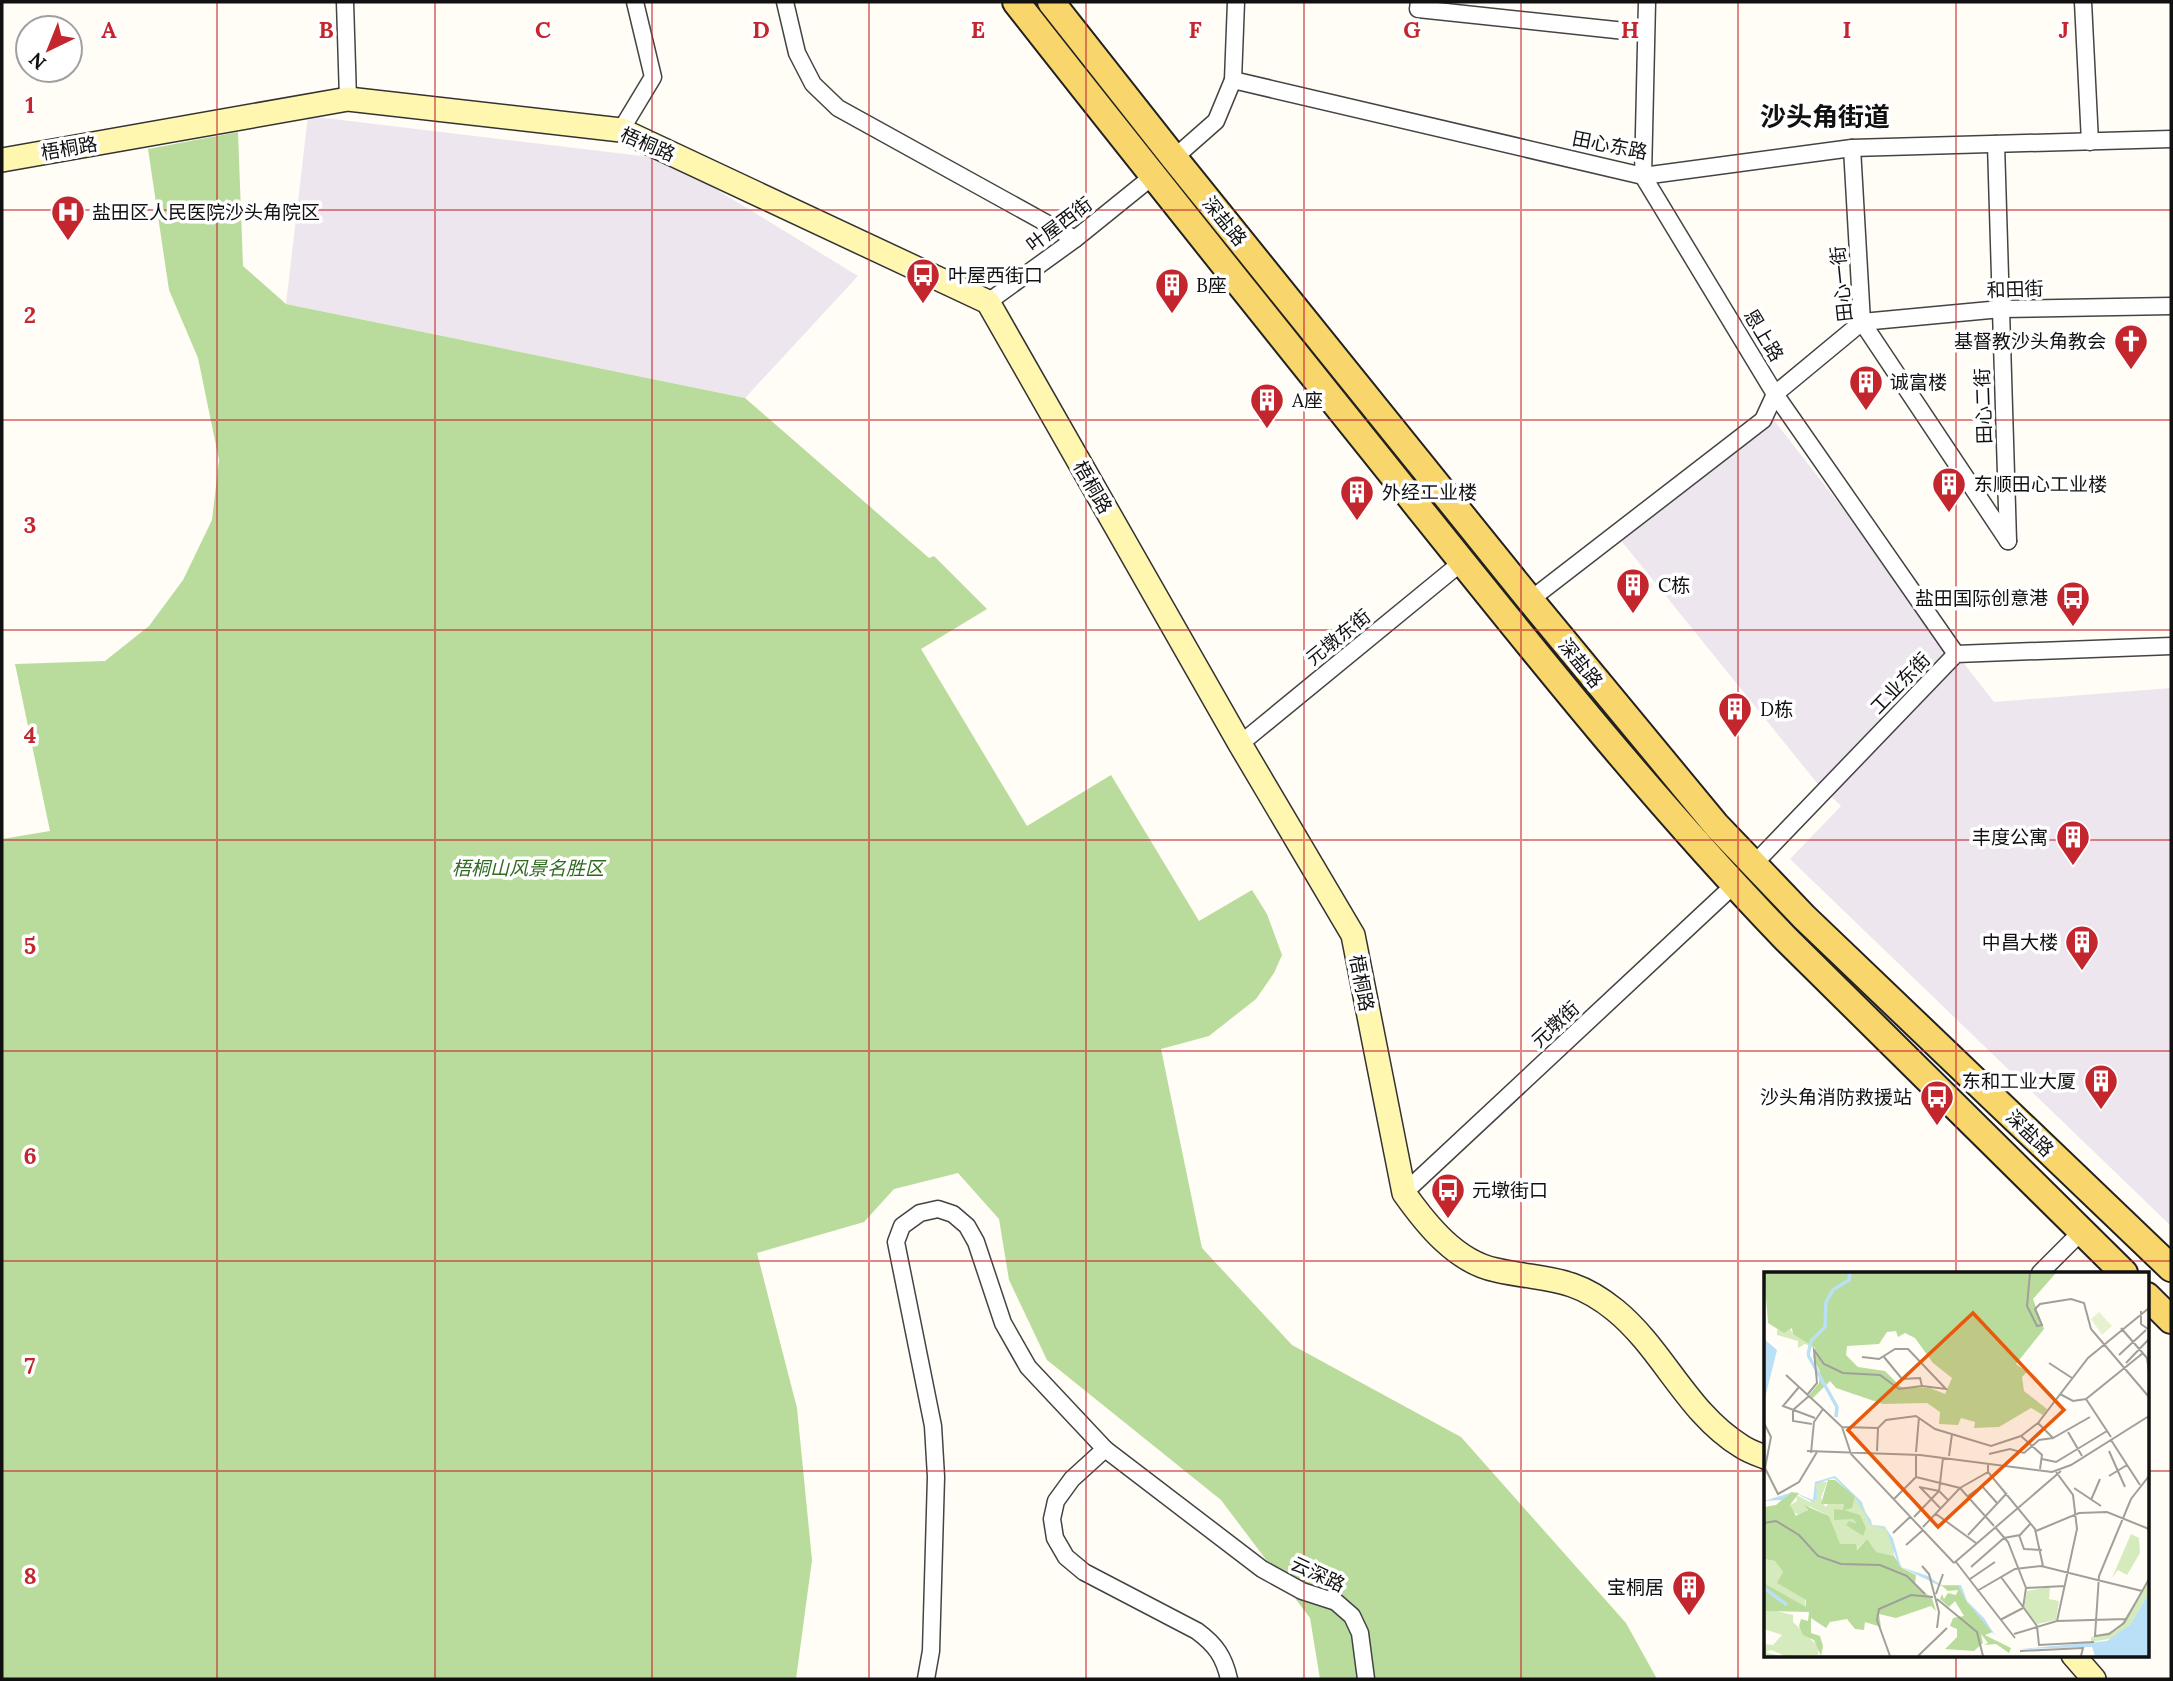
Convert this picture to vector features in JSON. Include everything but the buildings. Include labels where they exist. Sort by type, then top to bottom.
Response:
[{"type":"main road","name":"深盐路","points":[[1016,2],[1462,562],[1653,793],[1734,885],[2123,1272]]},
{"type":"main road","name":"深盐路","points":[[1051,2],[1660,760],[1804,917],[2171,1268]]},
{"type":"main road","points":[[1462,562],[1485,544]]},
{"type":"main road","points":[[2148,1297],[2171,1320]]},
{"type":"street","points":[[345,2],[348,99]]},
{"type":"street","points":[[621,130],[653,76],[635,2]]},
{"type":"street","points":[[785,2],[797,53],[813,84],[838,108],[1075,239]]},
{"type":"street","points":[[1174,158],[1216,121],[1233,80],[1236,2]]},
{"type":"street","points":[[1419,2],[1419,9],[1625,31]]},
{"type":"street","points":[[1643,176],[1647,2]]},
{"type":"street","points":[[2083,2],[2090,142]]},
{"type":"street","name":"田心东路","points":[[1233,80],[1643,176],[1852,148],[2171,139]]},
{"type":"street","name":"梧桐路","points":[[2,160],[348,99],[621,130],[988,302],[1240,744],[1353,935],[1404,1193],[1423,1219],[1449,1245],[1472,1261],[1494,1270],[1561,1280],[1586,1291],[1615,1310],[1640,1335],[1715,1426],[1741,1446],[1764,1457]]},
{"type":"street","name":"田心二街","points":[[1996,144],[2008,541]]},
{"type":"street","name":"田心一街","points":[[1852,148],[1862,322],[2008,541]]},
{"type":"street","name":"叶屋西街","points":[[988,302],[1075,239],[1153,176]]},
{"type":"street","name":"恩上路","points":[[1643,176],[1775,394],[1956,654]]},
{"type":"street","name":"和田街","points":[[1862,322],[2001,309],[2171,306]]},
{"type":"street","points":[[1530,600],[1763,421],[1775,394],[1862,322]]},
{"type":"street","name":"元墩东街","points":[[1240,744],[1462,562]]},
{"type":"street","name":"工业东街","points":[[1754,865],[1956,654],[2171,646]]},
{"type":"street","name":"元墩街","points":[[1404,1193],[1734,885]]},
{"type":"street","name":"云深路","points":[[926,1679],[931,1651],[936,1477],[933,1426],[896,1242],[902,1226],[920,1213],[938,1209],[953,1213],[967,1226],[976,1242],[1003,1322],[1028,1367],[1105,1449],[1262,1569],[1302,1591],[1336,1602],[1352,1616],[1360,1633],[1366,1679]]},
{"type":"street","points":[[2041,1272],[2082,1231]]},
{"type":"street","points":[[1105,1449],[1072,1479],[1056,1501],[1052,1519],[1055,1538],[1066,1557],[1084,1572],[1197,1631],[1214,1643],[1225,1661],[1229,1679]]},
{"type":"street","points":[[2074,1656],[2094,1679]]},
{"type":"shaded area","points":[[308,116],[667,159],[858,276],[745,398],[286,304]]},
{"type":"shaded area","name":"盐田国际创意港","points":[[1773,419],[1994,702],[2171,688],[2171,1226],[1790,859],[1841,806],[1817,783],[1619,538]]},
{"type":"green space","name":"梧桐山风景名胜区","points":[[238,132],[243,266],[286,304],[745,398],[929,558],[934,556],[987,609],[921,649],[1027,826],[1111,775],[1199,921],[1252,890],[1267,914],[1282,955],[1274,973],[1256,999],[1209,1036],[1161,1049],[1202,1248],[1292,1345],[1461,1437],[1626,1623],[1657,1679],[1320,1679],[1310,1618],[1221,1500],[1047,1360],[1009,1280],[999,1219],[958,1173],[894,1189],[864,1222],[757,1253],[797,1408],[812,1560],[796,1679],[2,1679],[2,839],[50,831],[15,664],[105,661],[149,626],[183,580],[212,520],[219,460],[198,358],[169,290],[148,149]]},
{"type":"place","name":"盐田区人民医院沙头角院区","points":[[68,242]]},
{"type":"place","name":"叶屋西街口","points":[[923,305]]},
{"type":"place","name":"B座","points":[[1172,315]]},
{"type":"place","name":"基督教沙头角教会","points":[[2131,371]]},
{"type":"place","name":"诚富楼","points":[[1866,412]]},
{"type":"place","name":"A座","points":[[1267,430]]},
{"type":"place","name":"东顺田心工业楼","points":[[1949,514]]},
{"type":"place","name":"外经工业楼","points":[[1357,522]]},
{"type":"place","name":"C栋","points":[[1633,615]]},
{"type":"place","name":"盐田国际创意港","points":[[2073,628]]},
{"type":"place","name":"D栋","points":[[1735,739]]},
{"type":"place","name":"丰度公寓","points":[[2073,867]]},
{"type":"place","name":"中昌大楼","points":[[2082,972]]},
{"type":"place","name":"东和工业大厦","points":[[2101,1111]]},
{"type":"place","name":"沙头角消防救援站","points":[[1937,1127]]},
{"type":"place","name":"元墩街口","points":[[1448,1220]]},
{"type":"place","name":"宝桐居","points":[[1689,1617]]},
{"type":"district","name":"沙头角街道","points":[[1825,117]]}]
